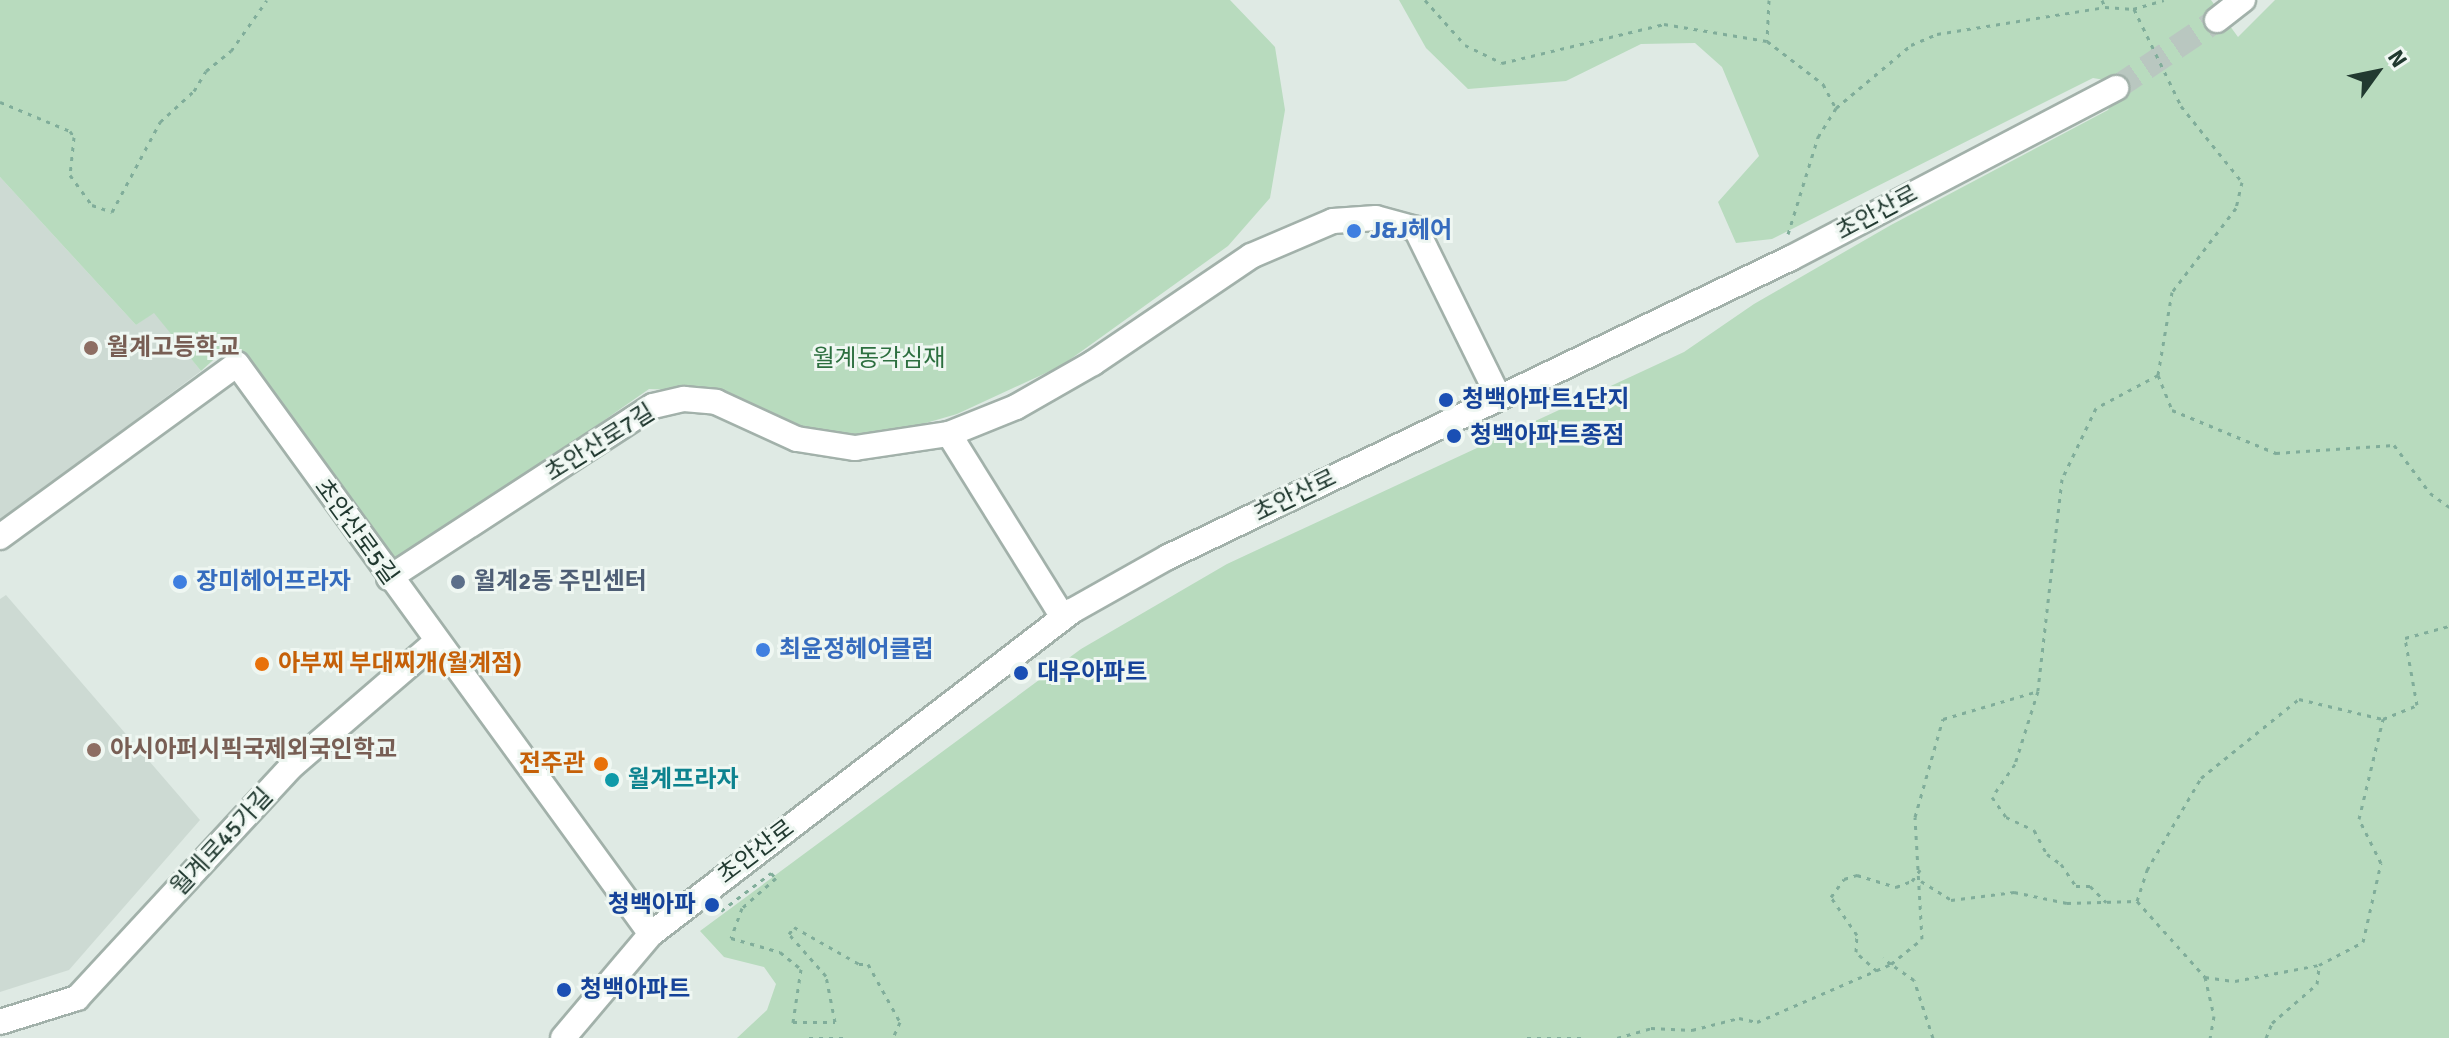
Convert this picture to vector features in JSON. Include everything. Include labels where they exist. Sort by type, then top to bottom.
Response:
[{"type":"street","points":[[2217,20],[2243,0]]},
{"type":"street","name":"초안산로","points":[[563,1038],[651,934],[1063,617],[1168,557],[1791,258],[2116,88]]},
{"type":"street","name":"초안산로7길","points":[[389,578],[653,406],[684,399],[716,402],[797,439],[855,448],[949,434],[1016,407],[1093,363],[1251,256],[1333,221],[1376,218],[1416,229],[1499,398]]},
{"type":"street","name":"초안산로5길","points":[[0,537],[237,364],[389,578],[651,934]]},
{"type":"street","points":[[949,434],[1063,617]]},
{"type":"street","name":"월계로45가길","points":[[0,1022],[77,998],[293,765],[436,642]]},
{"type":"path","points":[[0,102],[70,131],[74,137],[70,175],[92,205],[112,212],[160,122],[194,91],[206,71],[231,51],[267,0]]},
{"type":"path","points":[[1425,0],[1465,45],[1502,63],[1664,24],[1767,41],[1823,84],[1836,108]]},
{"type":"path","points":[[1767,41],[1769,0]]},
{"type":"path","points":[[2102,0],[2105,7]]},
{"type":"path","points":[[1788,234],[1818,137],[1836,108],[1911,45],[1937,34],[2105,7],[2134,9],[2164,0]]},
{"type":"path","points":[[2134,9],[2181,106],[2242,182],[2236,208],[2172,292],[2158,375],[2172,410],[2276,453],[2394,445],[2430,493],[2449,507]]},
{"type":"path","points":[[2106,902],[2090,886],[2076,886],[2061,864],[2047,854],[2034,830],[2006,817],[1992,797],[2015,764],[2038,691],[2062,479],[2096,408],[2158,375]]},
{"type":"path","points":[[2137,901],[2147,870],[2201,778],[2299,699],[2383,719],[2417,705],[2405,638],[2449,626]]},
{"type":"path","points":[[1617,1038],[1651,1028],[1692,1030],[1739,1018],[1757,1022],[1891,964],[1922,939],[1915,817],[1943,719],[2038,691]]},
{"type":"path","points":[[2205,977],[2235,981],[2319,965],[2363,942],[2381,863],[2359,819],[2383,719]]},
{"type":"path","points":[[1877,971],[1856,952],[1851,922],[1831,897],[1844,879],[1857,875],[1896,887],[1912,881],[1920,870]]},
{"type":"path","points":[[721,911],[771,873],[776,878],[742,908],[731,938],[780,952],[801,969],[793,1022],[835,1022],[826,976],[789,934],[794,927],[859,964],[868,964],[900,1022],[893,1038]]},
{"type":"path","points":[[1921,881],[1951,900],[2014,892],[2067,903],[2137,901]]},
{"type":"path","points":[[2137,901],[2205,977],[2214,1016],[2210,1038]]},
{"type":"path","points":[[1883,958],[1914,980],[1933,1038]]},
{"type":"path","points":[[2266,1038],[2272,1023],[2317,984],[2319,965]]},
{"type":"path","points":[[809,1038],[845,1038]]},
{"type":"path","points":[[1527,1038],[1584,1038]]},
{"type":"shaded area","name":"월계고등학교","points":[[0,177],[136,325],[154,312],[201,371],[0,521]]},
{"type":"shaded area","points":[[6,595],[200,820],[69,970],[0,992],[0,599]]},
{"type":"green space","name":"월계동각심재","points":[[0,0],[1230,0],[1275,47],[1285,110],[1270,198],[1228,246],[1061,366],[957,414],[874,438],[816,433],[713,391],[649,389],[395,566],[230,345],[201,371],[154,313],[136,325],[0,177]]},
{"type":"green space","points":[[1399,0],[2211,0],[2238,37],[2275,0],[2449,0],[2449,1038],[737,1038],[767,1010],[776,984],[764,967],[724,957],[700,931],[1081,649],[1227,564],[1684,352],[1754,304],[1891,225],[2108,110],[2117,94],[2110,81],[2093,78],[1772,239],[1736,243],[1718,202],[1759,156],[1722,67],[1695,43],[1641,44],[1566,81],[1468,89],[1426,48]]},
{"type":"tunnel","points":[[2116,88],[2217,20]]},
{"type":"place","name":"J&J헤어","points":[[1354,231]]},
{"type":"place","name":"월계고등학교","points":[[91,348]]},
{"type":"place","name":"청백아파트1단지","points":[[1446,400]]},
{"type":"place","name":"청백아파트종점","points":[[1454,436]]},
{"type":"place","name":"장미헤어프라자","points":[[180,582]]},
{"type":"place","name":"월계2동 주민센터","points":[[458,582]]},
{"type":"place","name":"최윤정헤어클럽","points":[[763,650]]},
{"type":"place","name":"아부찌 부대찌개(월계점)","points":[[262,664]]},
{"type":"place","name":"대우아파트","points":[[1021,673]]},
{"type":"place","name":"아시아퍼시픽국제외국인학교","points":[[94,750]]},
{"type":"place","name":"전주관","points":[[601,764]]},
{"type":"place","name":"월계프라자","points":[[612,780]]},
{"type":"place","name":"청백아파","points":[[712,905]]},
{"type":"place","name":"청백아파트","points":[[564,990]]}]
